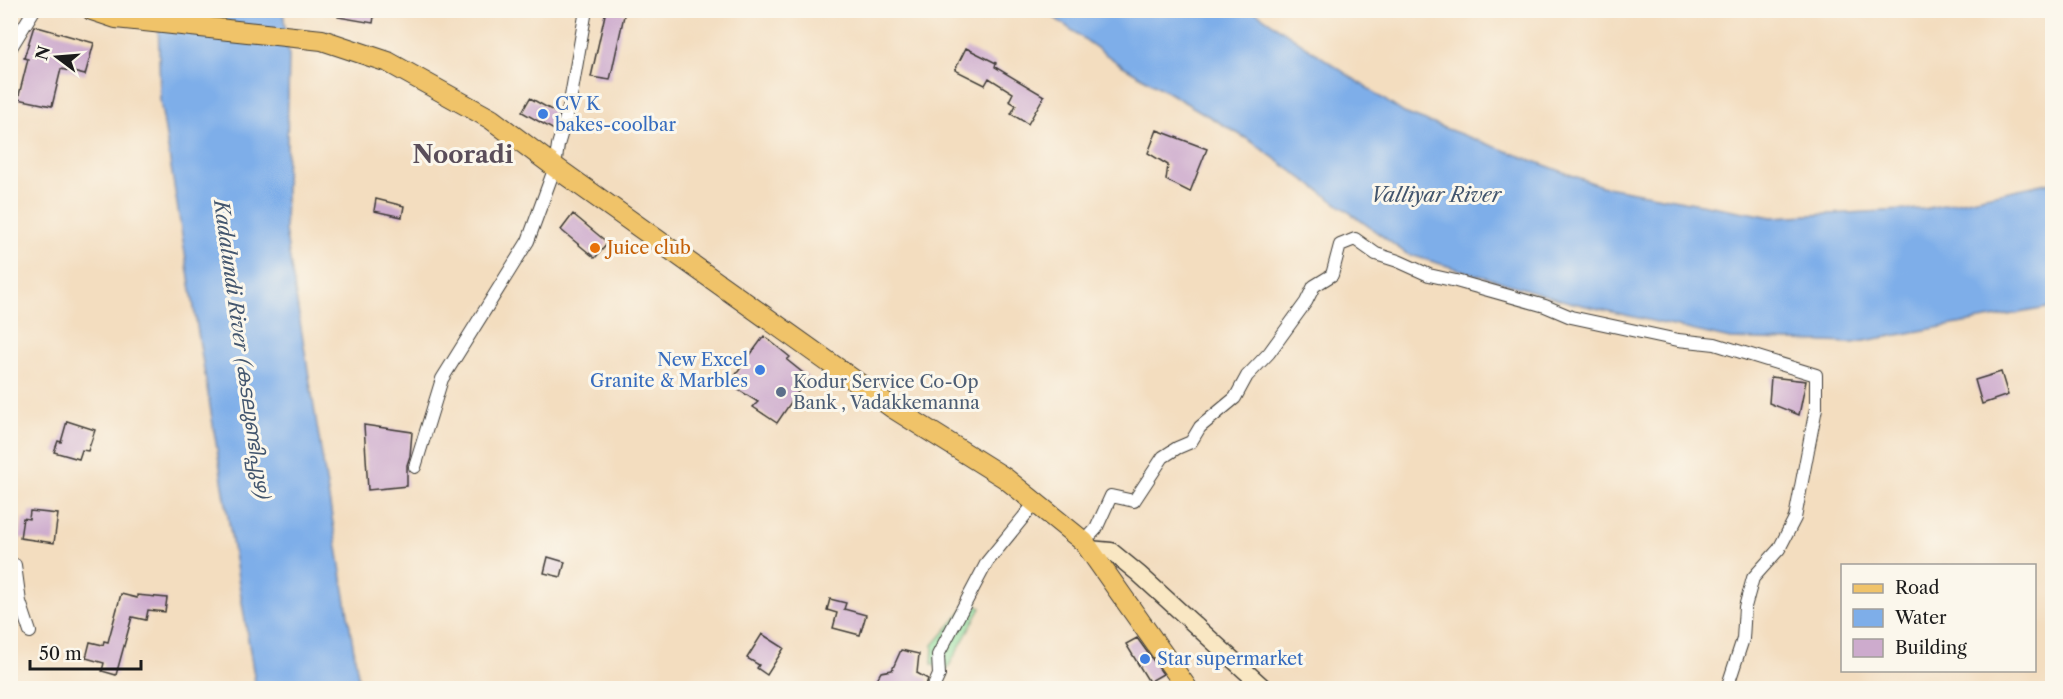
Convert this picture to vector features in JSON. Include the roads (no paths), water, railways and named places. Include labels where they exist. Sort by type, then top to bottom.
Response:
[{"type":"main road","points":[[92,10],[116,18],[322,40],[388,62],[491,119],[892,408],[1005,478],[1086,546],[1187,688]]},
{"type":"main road","points":[[1086,546],[1111,551],[1264,688]]},
{"type":"street","points":[[10,49],[34,10]]},
{"type":"street","points":[[415,467],[442,379],[528,241],[555,167],[558,145],[569,108],[586,10]]},
{"type":"street","points":[[1086,546],[1111,496],[1134,501],[1163,458],[1191,442],[1200,427],[1235,398],[1246,376],[1274,346],[1306,302],[1314,286],[1332,275],[1340,245],[1355,239],[1376,254],[1430,275],[1545,306],[1571,317],[1678,340],[1715,344],[1816,375],[1816,408],[1795,518],[1779,549],[1753,578],[1745,607],[1743,639],[1727,688]]},
{"type":"street","points":[[933,688],[939,675],[938,655],[987,562],[1035,503]]},
{"type":"street","points":[[10,565],[15,565],[20,602],[30,632]]},
{"type":"water","name":"Kadalundi River (കടലുണ്ടിപ്പുഴ)","points":[[158,11],[283,11],[289,56],[285,230],[360,688],[256,688],[160,100]]},
{"type":"water","name":"Valliyar River","points":[[1045,11],[1254,11],[1404,113],[1601,186],[1772,217],[1924,209],[2052,182],[2052,307],[1853,343],[1730,339],[1569,302],[1407,254],[1249,140],[1118,63]]},
{"type":"place","name":"CV K bakes-coolbar","points":[[543,114]]},
{"type":"place","name":"Juice club","points":[[595,248]]},
{"type":"place","name":"New Excel Granite & Marbles","points":[[760,370]]},
{"type":"place","name":"Kodur Service Co-Op Bank , Vadakkemanna","points":[[781,392]]},
{"type":"place","name":"Star supermarket","points":[[1145,659]]},
{"type":"district","name":"Nooradi","points":[[463,155]]}]
